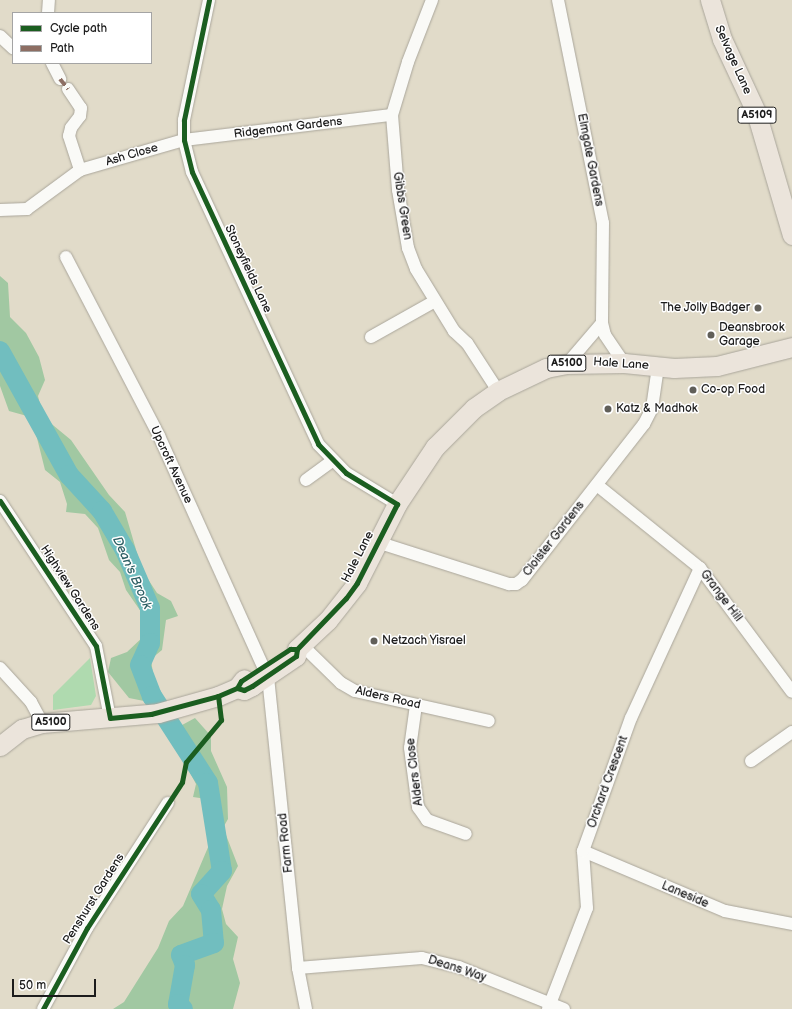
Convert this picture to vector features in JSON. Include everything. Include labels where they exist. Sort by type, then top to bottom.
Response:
[{"type":"main road","name":"Selvage Lane","points":[[710,0],[722,39],[756,112],[792,235]]},
{"type":"main road","name":"Hale Lane","points":[[0,746],[22,730],[42,723],[110,718],[164,711],[210,699],[237,688],[244,690],[266,672],[296,656],[299,647],[346,598],[357,583],[397,504],[435,447],[474,408],[498,391],[546,368],[567,364],[624,363],[658,367],[717,366],[792,348]]},
{"type":"street","points":[[48,12],[49,0]]},
{"type":"street","name":"Stoneyfields Lane","points":[[210,0],[184,120],[184,140],[192,172],[318,444],[332,461],[346,473],[397,504]]},
{"type":"street","name":"Gibbs Green","points":[[432,0],[408,62],[392,116],[398,190],[408,248],[416,269],[454,331],[467,343],[498,391]]},
{"type":"street","name":"Elmgate Gardens","points":[[558,0],[603,224],[602,323],[605,335],[624,363]]},
{"type":"street","points":[[0,36],[12,47]]},
{"type":"street","points":[[53,64],[64,84],[81,108],[80,116],[69,136],[80,170]]},
{"type":"street","name":"Ridgemont Gardens","points":[[184,140],[392,116]]},
{"type":"street","name":"Ash Close","points":[[0,210],[27,209],[80,170],[184,140]]},
{"type":"street","name":"Upcroft Avenue","points":[[66,257],[159,436],[266,672]]},
{"type":"street","points":[[372,337],[435,301]]},
{"type":"street","points":[[567,364],[602,323]]},
{"type":"street","name":"Cloister Gardens","points":[[377,542],[516,584],[522,580],[644,424],[652,408],[658,367]]},
{"type":"street","points":[[306,480],[332,461]]},
{"type":"street","name":"Grange Hill","points":[[597,485],[700,568],[792,692]]},
{"type":"street","name":"Highview Gardens","points":[[0,500],[96,646],[110,718]]},
{"type":"street","name":"Orchard Crescent","points":[[550,1006],[586,908],[583,851],[631,718],[700,568]]},
{"type":"street","name":"Alders Road","points":[[299,647],[347,688],[489,721]]},
{"type":"street","points":[[0,668],[31,702],[42,723]]},
{"type":"street","name":"Farm Road","points":[[266,672],[298,968],[306,1009]]},
{"type":"street","name":"Alders Close","points":[[416,705],[410,748],[418,807],[426,820],[466,834]]},
{"type":"street","points":[[751,761],[792,732]]},
{"type":"street","name":"Penshurst Gardens","points":[[43,1009],[87,928],[168,803]]},
{"type":"street","name":"Laneside","points":[[583,851],[725,911],[792,924]]},
{"type":"street","name":"Deans Way","points":[[298,968],[422,958],[459,967],[550,1006],[564,1009]]},
{"type":"green space","points":[[0,276],[8,283],[10,317],[26,333],[39,357],[45,380],[38,396],[41,408],[27,416],[9,411],[0,386]]},
{"type":"green space","points":[[48,421],[71,440],[109,495],[125,512],[142,570],[157,593],[171,601],[178,616],[166,620],[162,650],[151,659],[156,696],[144,701],[129,698],[108,672],[111,658],[127,652],[145,635],[146,619],[126,590],[120,572],[109,560],[98,528],[85,514],[66,512],[67,504],[60,482],[45,470],[35,430]]},
{"type":"green space","points":[[90,658],[96,696],[91,705],[53,710],[53,695]]},
{"type":"green space","points":[[195,718],[211,736],[211,751],[227,787],[228,819],[224,826],[211,829],[208,821],[217,813],[220,801],[193,797],[196,784],[180,754],[178,739],[171,731]]},
{"type":"green space","points":[[226,835],[238,866],[227,886],[222,909],[226,924],[238,937],[233,959],[240,983],[233,1009],[113,1009],[124,1002],[158,948],[169,921],[183,906],[209,845]]},
{"type":"waterway","name":"Dean's Brook","points":[[0,351],[69,475],[102,511],[125,550],[150,608],[150,643],[140,665],[152,696],[208,783],[222,871],[201,894],[211,910],[214,943],[181,955],[185,965],[178,1004],[183,1009]]},
{"type":"marked path","points":[[60,79],[68,89]]},
{"type":"cycle path","points":[[209,0],[184,120],[184,140],[192,172],[318,444],[346,473],[397,504],[357,583],[346,598],[297,649],[296,656],[252,686],[244,690],[237,688]]},
{"type":"cycle path","points":[[0,501],[96,646],[110,718],[151,714],[218,696],[237,688],[241,681],[290,649],[297,649]]},
{"type":"cycle path","points":[[43,1009],[87,928],[182,782],[186,762],[221,720],[218,696]]},
{"type":"place","name":"The Jolly Badger","points":[[758,308]]},
{"type":"place","name":"Deansbrook Garage","points":[[711,335]]},
{"type":"place","name":"Co-op Food","points":[[693,390]]},
{"type":"place","name":"Katz & Madhok","points":[[608,409]]},
{"type":"place","name":"Netzach Yisrael","points":[[374,641]]}]
